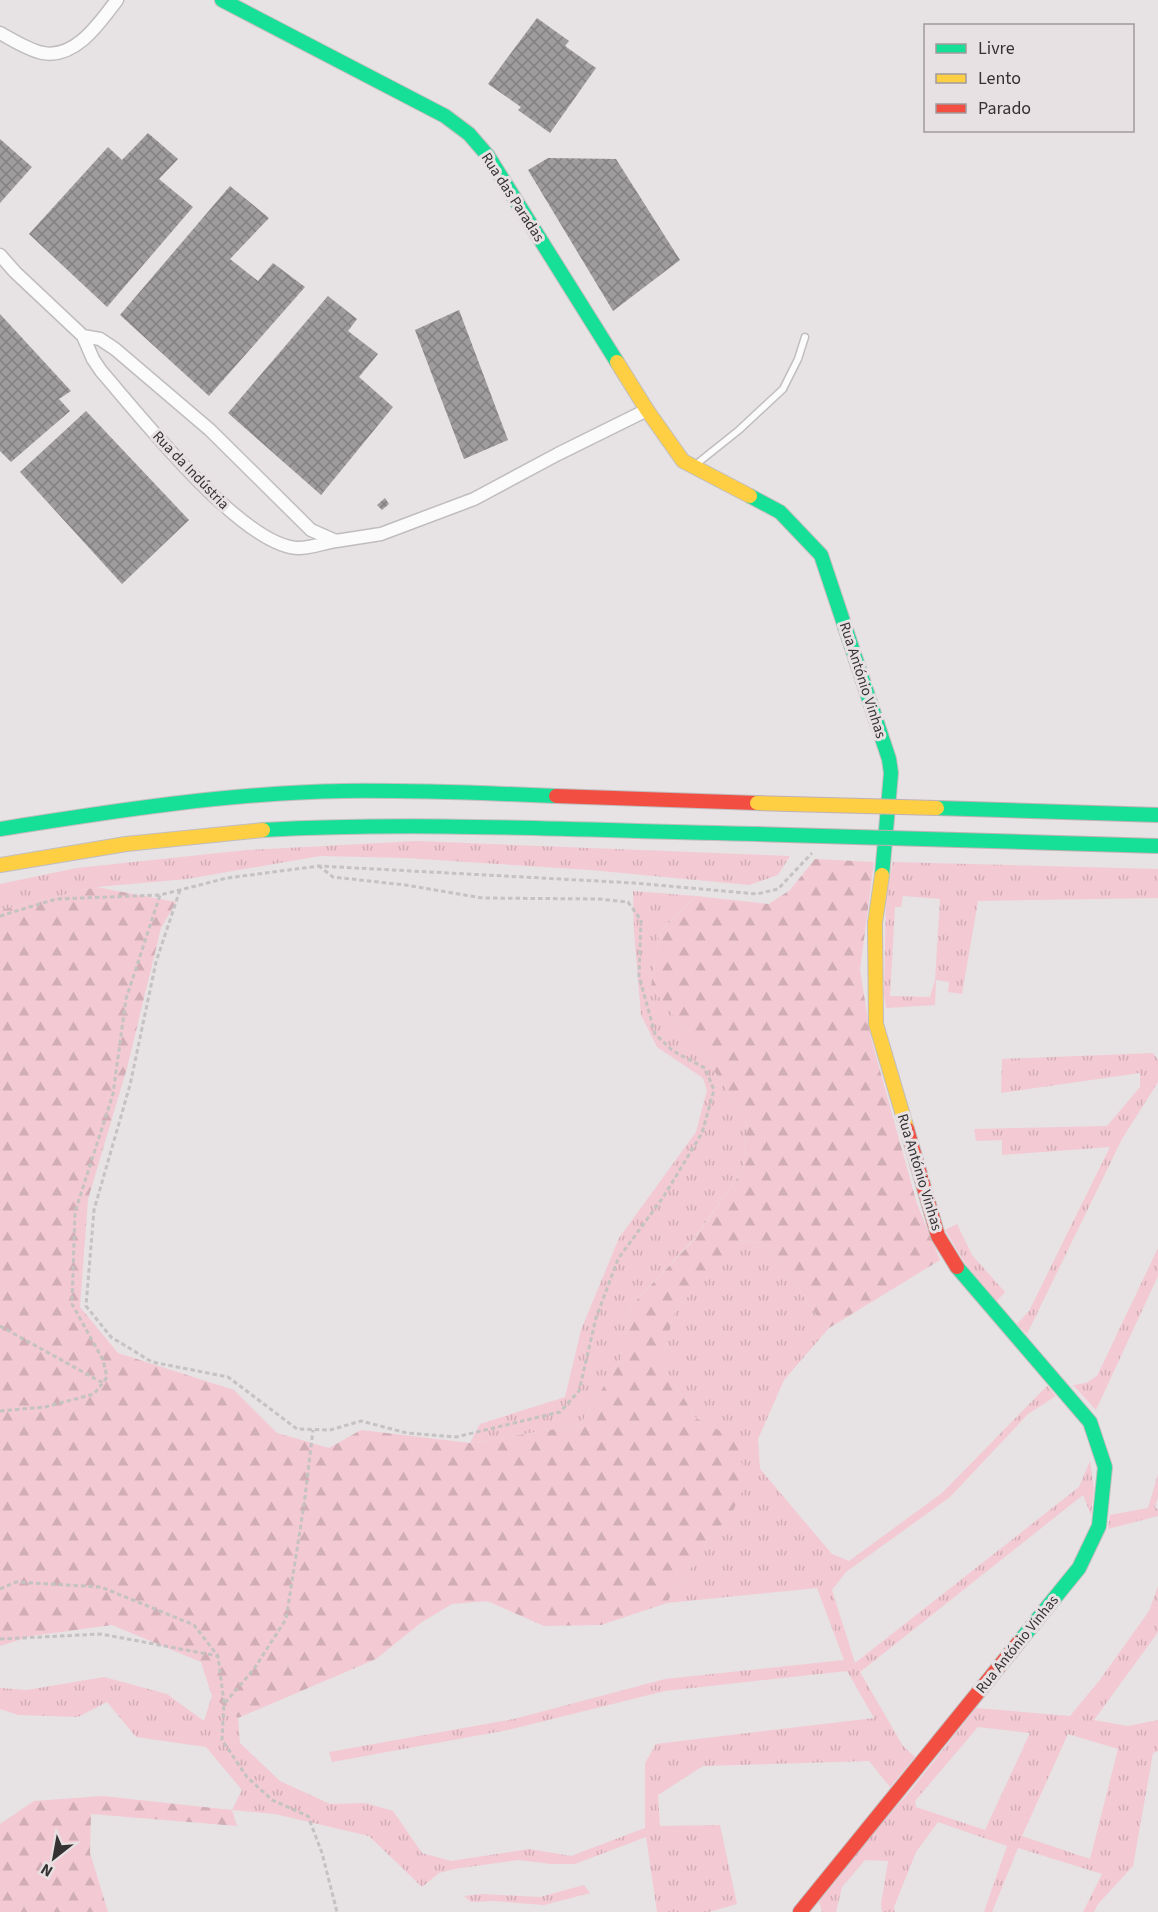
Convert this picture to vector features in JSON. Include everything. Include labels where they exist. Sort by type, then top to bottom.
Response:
[{"type":"main road","name":"Rua das Paradas","points":[[222,0],[445,116],[469,134],[488,156],[647,410]]},
{"type":"main road","name":"Rua António Vinhas","points":[[647,410],[683,460],[780,512],[821,555],[889,759],[891,773],[884,863],[875,923],[876,1024],[938,1236],[962,1275],[1090,1422],[1105,1467],[1099,1526],[1079,1568],[800,1912]]},
{"type":"main road","points":[[0,829],[157,805],[231,798],[341,792],[417,791],[1158,814]]},
{"type":"main road","points":[[0,865],[146,842],[233,832],[338,827],[469,827],[1158,846]]},
{"type":"street","points":[[0,33],[43,53],[55,53],[65,50],[84,38],[117,0]]},
{"type":"street","name":"Rua da Indústria","points":[[0,255],[83,336],[93,359],[108,379],[189,472],[248,527],[269,539],[299,548],[381,534],[474,499],[647,410]]},
{"type":"street","name":"Rua da Indústria","points":[[83,336],[100,339],[116,349],[210,430],[311,530],[336,541]]},
{"type":"lane","points":[[694,466],[739,430],[783,389],[798,359],[805,337]]},
{"type":"path","points":[[0,916],[56,899],[160,895],[227,878],[319,866],[633,883],[757,894],[778,889],[815,851]]},
{"type":"path","points":[[180,890],[156,962],[130,1085],[94,1210],[86,1306],[111,1337],[152,1362],[228,1377],[297,1430],[330,1430],[361,1421],[407,1433],[456,1437],[560,1412],[579,1391],[596,1318],[618,1259],[664,1196],[702,1133],[714,1090],[705,1068],[673,1051],[655,1034],[639,976],[641,920],[628,902],[599,899],[483,898],[405,885],[333,877],[319,866]]},
{"type":"path","points":[[0,1411],[45,1407],[94,1394],[106,1377],[103,1360],[72,1304],[75,1212],[113,1094],[126,999],[160,895]]},
{"type":"path","points":[[0,1326],[103,1383]]},
{"type":"path","points":[[224,1703],[254,1669],[286,1618],[313,1430]]},
{"type":"path","points":[[0,1589],[16,1582],[100,1587],[194,1625],[218,1656],[224,1703],[222,1740],[247,1777],[272,1800],[308,1816],[322,1853],[337,1912]]},
{"type":"path","points":[[0,1639],[101,1634],[218,1656]]},
{"type":"green space","points":[[417,841],[790,856],[778,875],[749,885],[590,870],[406,858],[320,856],[187,879],[96,887],[0,910],[0,884],[77,868],[247,850]]},
{"type":"green space","points":[[815,859],[874,862],[860,970],[871,1038],[917,1204],[940,1260],[829,1328],[817,1316],[769,1245],[739,1240],[674,1312],[662,1363],[696,1418],[741,1442],[737,1454],[749,1477],[730,1517],[708,1539],[697,1560],[673,1591],[667,1603],[601,1625],[544,1626],[487,1601],[452,1604],[422,1622],[376,1659],[238,1718],[212,1696],[201,1662],[112,1625],[31,1636],[0,1646],[0,910],[96,887],[176,902],[161,928],[127,1068],[88,1199],[80,1307],[118,1353],[234,1390],[277,1433],[329,1448],[361,1430],[470,1443],[580,1425],[620,1360],[631,1306],[693,1241],[743,1170],[747,1120],[699,1048],[651,986],[660,932],[696,896],[769,904],[790,890]]},
{"type":"green space","points":[[893,862],[1158,869],[1158,898],[978,901],[962,994],[948,992],[949,982],[936,980],[935,1005],[886,1008],[884,995],[886,895]],"holes":[[[903,896],[940,899],[935,980],[930,997],[890,996],[895,907],[901,907]]]},
{"type":"green space","points":[[633,891],[696,896],[660,932],[651,986],[699,1048],[747,1120],[743,1170],[693,1240],[631,1306],[620,1360],[580,1425],[470,1443],[480,1424],[565,1397],[581,1330],[619,1238],[696,1132],[707,1090],[703,1078],[657,1047],[641,1015]]},
{"type":"green space","points":[[1153,1053],[1158,1060],[1158,1082],[1122,1139],[1027,1334],[1017,1324],[1029,1311],[1110,1147],[1002,1155],[1002,1140],[976,1141],[974,1129],[1107,1126],[1140,1087],[1140,1073],[1001,1093],[1002,1059]]},
{"type":"green space","points":[[957,1224],[972,1255],[1005,1292],[996,1302],[965,1263],[945,1230]]},
{"type":"green space","points":[[738,1240],[769,1245],[817,1316],[829,1328],[784,1380],[758,1439],[760,1469],[832,1554],[849,1561],[942,1493],[1047,1386],[1056,1396],[1028,1414],[950,1497],[846,1572],[832,1590],[855,1663],[1079,1487],[1090,1461],[1094,1489],[1091,1515],[1083,1495],[860,1672],[903,1746],[915,1757],[890,1787],[869,1761],[703,1766],[658,1795],[660,1826],[720,1825],[737,1904],[709,1912],[657,1912],[646,1837],[575,1864],[518,1860],[454,1869],[439,1873],[422,1887],[369,1836],[275,1814],[232,1810],[242,1790],[206,1747],[136,1737],[107,1702],[78,1717],[18,1715],[0,1709],[0,1688],[27,1690],[104,1677],[167,1694],[204,1721],[212,1696],[238,1718],[240,1743],[280,1781],[330,1804],[365,1803],[393,1811],[422,1853],[451,1861],[529,1849],[571,1856],[645,1828],[645,1763],[656,1744],[874,1718],[847,1671],[665,1691],[508,1730],[332,1762],[329,1752],[514,1719],[665,1679],[844,1660],[817,1588],[667,1603],[673,1591],[697,1560],[708,1539],[730,1517],[740,1442],[696,1418],[662,1363],[674,1312]]},
{"type":"green space","points":[[1158,1248],[1158,1276],[1096,1410],[1073,1385],[1086,1383],[1097,1376]]},
{"type":"green space","points":[[1158,1474],[1158,1497],[1155,1508],[1158,1509],[1158,1516],[1108,1529],[1110,1515],[1148,1508]]},
{"type":"green space","points":[[1158,1586],[1158,1632],[1094,1720],[1128,1726],[1158,1720],[1158,1751],[1153,1753],[1133,1866],[1098,1904],[1094,1912],[1083,1912],[1102,1874],[1018,1848],[992,1912],[984,1912],[1007,1846],[938,1822],[916,1852],[894,1907],[895,1912],[882,1912],[881,1904],[888,1861],[865,1860],[842,1887],[836,1912],[822,1912],[819,1902],[863,1844],[912,1789],[976,1708],[1070,1716],[1099,1681],[1149,1611]],"holes":[[[978,1727],[1030,1733],[985,1830],[916,1807],[915,1801]],[[1068,1734],[1118,1749],[1090,1859],[1022,1836]]]},
{"type":"green space","points":[[102,1796],[232,1810],[237,1826],[91,1814],[90,1853],[108,1912],[0,1912],[0,1824],[34,1801]]},
{"type":"green space","points":[[584,1885],[590,1893],[544,1905],[493,1901],[471,1902],[464,1896],[482,1894],[540,1897]]},
{"type":"building","points":[[537,18],[569,41],[565,46],[596,68],[550,133],[518,110],[521,107],[488,84]]},
{"type":"building","points":[[148,133],[178,159],[159,179],[193,207],[107,307],[29,234],[108,147],[122,160]]},
{"type":"building","points":[[0,139],[32,167],[0,203]]},
{"type":"building","points":[[548,158],[616,159],[680,260],[613,311],[528,170]]},
{"type":"building","points":[[230,186],[269,218],[230,259],[258,281],[273,263],[305,287],[209,396],[120,315]]},
{"type":"building","points":[[328,296],[357,319],[348,331],[378,354],[359,377],[393,407],[321,495],[228,413]]},
{"type":"building","points":[[459,310],[508,440],[464,459],[415,330]]},
{"type":"building","points":[[0,314],[71,391],[59,399],[70,411],[11,462],[0,451]]},
{"type":"building","points":[[86,411],[189,520],[122,584],[20,472]]},
{"type":"building","points":[[385,498],[389,504],[382,510],[377,505]]},
{"type":"traffic: fast","points":[[222,0],[445,116],[469,134],[488,156],[617,362]]},
{"type":"traffic: fast","points":[[750,496],[780,512],[821,555],[889,759],[891,773],[882,875]]},
{"type":"traffic: fast","points":[[0,829],[171,804],[300,792],[396,791],[556,796]]},
{"type":"traffic: fast","points":[[937,808],[1158,815]]},
{"type":"traffic: fast","points":[[263,830],[387,826],[757,834]]},
{"type":"traffic: fast","points":[[757,834],[1158,846]]},
{"type":"traffic: fast","points":[[957,1267],[1090,1422],[1105,1467],[1099,1526],[1079,1568],[1019,1642]]},
{"type":"traffic: slow","points":[[617,362],[683,461],[750,496]]},
{"type":"traffic: slow","points":[[757,803],[937,808]]},
{"type":"traffic: slow","points":[[0,865],[126,844],[263,830]]},
{"type":"traffic: slow","points":[[882,875],[875,923],[876,1024],[907,1129]]},
{"type":"traffic: jam","points":[[556,796],[757,803]]},
{"type":"traffic: jam","points":[[907,1129],[938,1236],[957,1267]]},
{"type":"traffic: jam","points":[[800,1912],[1019,1642]]}]
